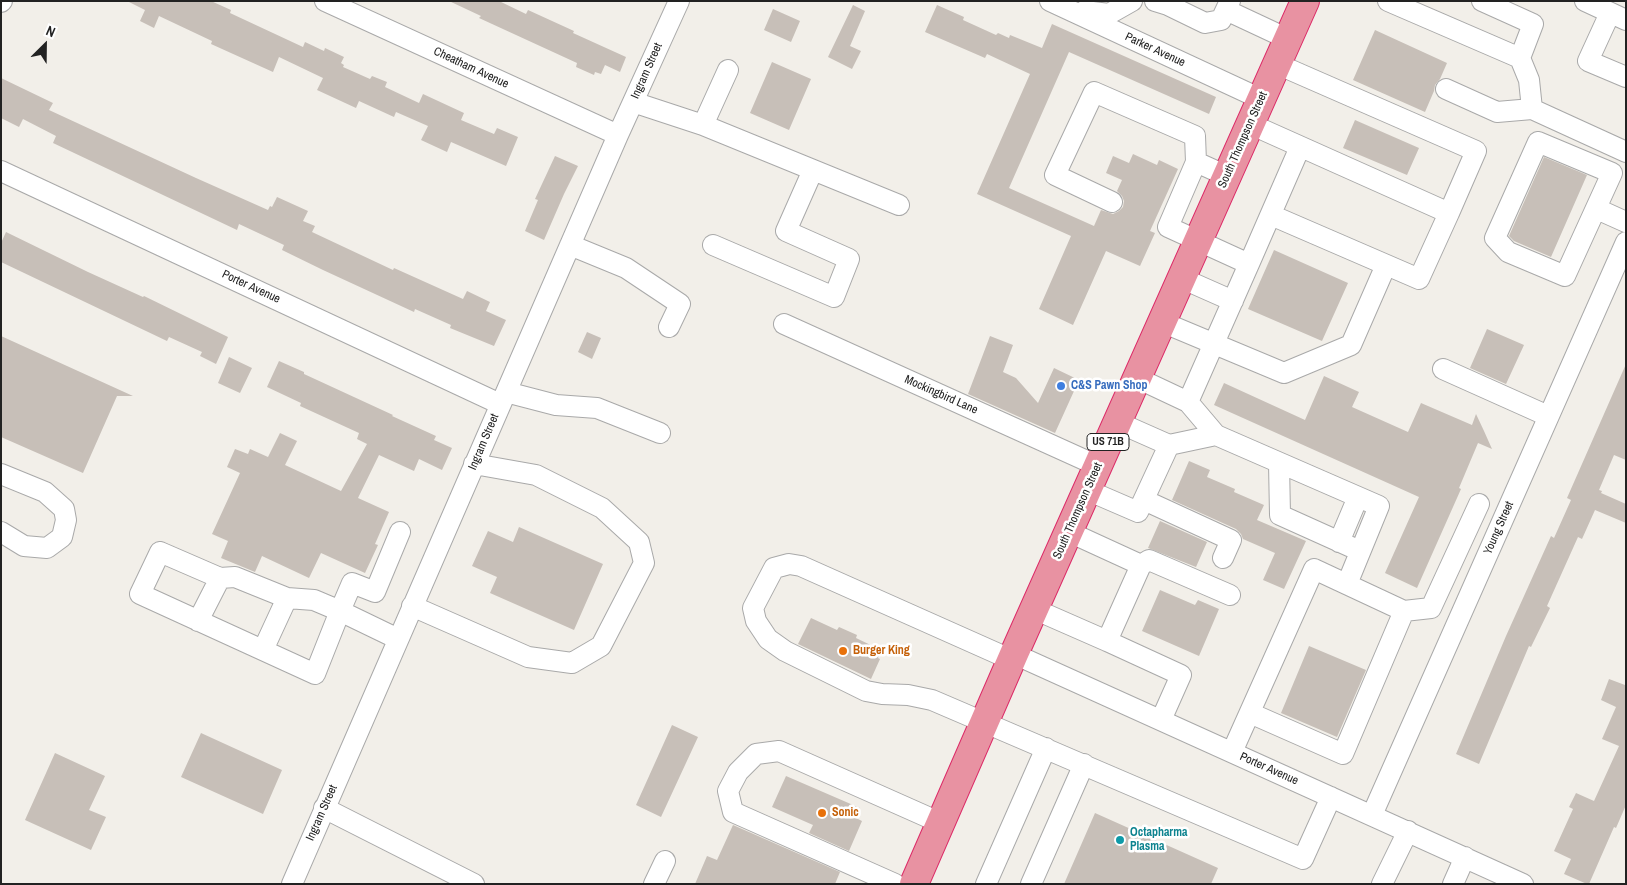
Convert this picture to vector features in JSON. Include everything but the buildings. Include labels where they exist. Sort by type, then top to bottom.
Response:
[{"type":"highway","name":"South Thompson Street","points":[[914,884],[1136,378],[1305,1]]},
{"type":"street","name":"Cheatham Avenue","points":[[325,1],[618,135]]},
{"type":"street","name":"Ingram Street","points":[[292,884],[618,135],[679,1]]},
{"type":"street","name":"Parker Avenue","points":[[1050,1],[1261,100]]},
{"type":"street","points":[[1069,10],[1109,14],[1131,1]]},
{"type":"street","points":[[1388,1],[1520,58]]},
{"type":"street","points":[[1482,1],[1533,24],[1520,58],[1529,80],[1532,109]]},
{"type":"street","points":[[1585,1],[1618,16],[1588,61],[1626,76]]},
{"type":"street","points":[[1169,3],[1205,23],[1221,20],[1228,5],[1288,39]]},
{"type":"street","points":[[1270,215],[1418,280],[1476,151],[1277,64]]},
{"type":"street","points":[[703,125],[728,70]]},
{"type":"street","points":[[1446,89],[1497,112],[1532,109],[1626,152]]},
{"type":"street","points":[[1112,202],[1055,176],[1094,92],[1195,136],[1196,162],[1168,227],[1249,264]]},
{"type":"street","points":[[633,102],[703,125],[899,205]]},
{"type":"street","points":[[1250,124],[1449,213]]},
{"type":"street","points":[[1538,142],[1612,174],[1597,209],[1565,276],[1508,252],[1495,238],[1538,142]]},
{"type":"street","points":[[1188,402],[1300,147]]},
{"type":"street","points":[[1196,162],[1227,176]]},
{"type":"street","points":[[713,245],[834,297],[849,259],[786,231],[813,170]]},
{"type":"street","name":"Porter Avenue","points":[[1,171],[503,398],[597,408],[660,433]]},
{"type":"street","points":[[1597,209],[1626,222]]},
{"type":"street","name":"Young Street","points":[[1372,815],[1626,242]]},
{"type":"street","points":[[570,245],[626,268],[680,304],[669,327]]},
{"type":"street","points":[[1162,322],[1284,374],[1350,345],[1386,266]]},
{"type":"street","points":[[1181,278],[1233,301]]},
{"type":"street","name":"Mockingbird Lane","points":[[784,324],[1098,466]]},
{"type":"street","points":[[1443,369],[1548,416]]},
{"type":"street","points":[[1136,378],[1188,402],[1216,434],[1379,506],[1347,584]]},
{"type":"street","points":[[1117,422],[1169,445],[1216,434]]},
{"type":"street","points":[[1087,490],[1138,512],[1169,445]]},
{"type":"street","points":[[1279,463],[1280,515],[1360,551]]},
{"type":"street","points":[[412,606],[528,657],[572,663],[601,646],[644,563],[639,542],[602,508],[536,475],[474,464]]},
{"type":"street","points":[[1,474],[44,492],[64,509],[66,520],[62,537],[47,548],[24,546],[1,532]]},
{"type":"street","points":[[1338,542],[1358,496]]},
{"type":"street","points":[[1144,500],[1231,540],[1224,558]]},
{"type":"street","points":[[1232,752],[1314,569],[1404,611],[1431,608],[1478,504]]},
{"type":"street","points":[[398,639],[340,611],[314,600],[287,598],[235,577],[220,578],[160,552],[140,594],[315,674],[340,611],[352,583],[375,592],[400,532]]},
{"type":"street","points":[[1069,532],[1141,565]]},
{"type":"street","points":[[1107,641],[1141,565],[1149,560],[1230,595]]},
{"type":"street","name":"Porter Avenue","points":[[985,722],[932,700],[908,695],[866,691],[785,651],[768,639],[756,622],[753,608],[774,568],[788,564],[801,566],[1161,720],[1524,884]]},
{"type":"street","points":[[198,621],[220,578]]},
{"type":"street","points":[[264,650],[287,598]]},
{"type":"street","points":[[1034,609],[1181,676],[1161,720]]},
{"type":"street","points":[[1250,713],[1343,754],[1404,611]]},
{"type":"street","points":[[985,722],[1303,859],[1330,796]]},
{"type":"street","points":[[986,884],[1046,748]]},
{"type":"street","points":[[895,884],[733,812],[728,791],[738,772],[756,754],[778,751],[941,823]]},
{"type":"street","points":[[1031,884],[1084,764]]},
{"type":"street","points":[[324,808],[474,884]]},
{"type":"street","points":[[1382,884],[1408,831]]},
{"type":"street","points":[[1453,884],[1465,857]]},
{"type":"street","points":[[654,884],[665,861]]},
{"type":"place","name":"C&S Pawn Shop","points":[[1061,386]]},
{"type":"place","name":"Burger King","points":[[843,651]]},
{"type":"place","name":"Sonic","points":[[822,813]]},
{"type":"place","name":"Octapharma Plasma","points":[[1120,840]]}]
